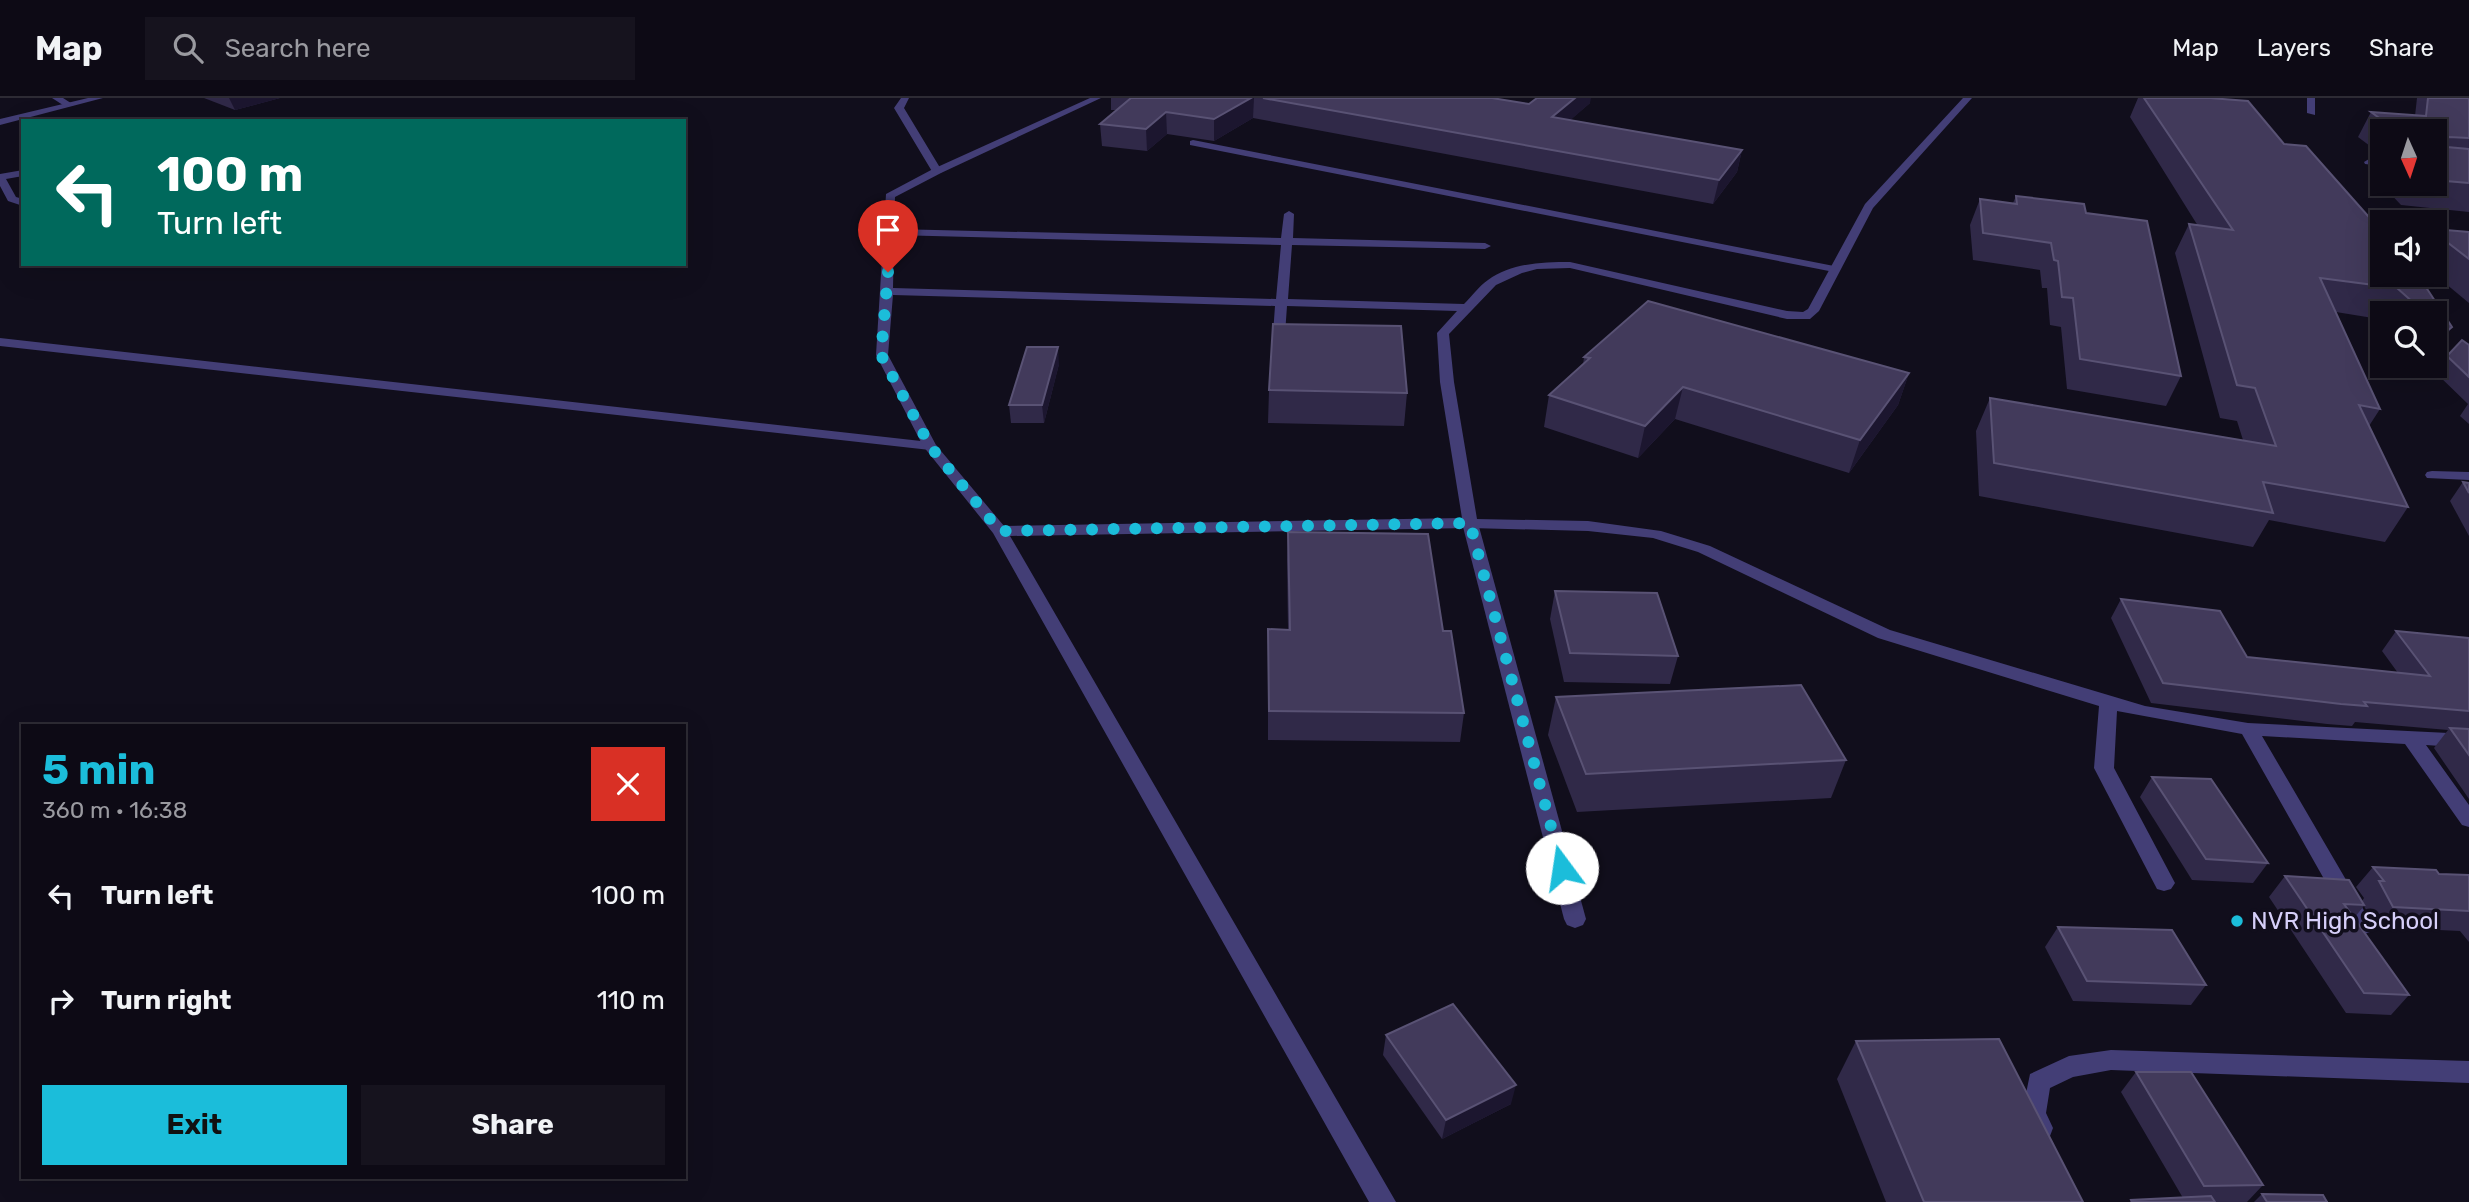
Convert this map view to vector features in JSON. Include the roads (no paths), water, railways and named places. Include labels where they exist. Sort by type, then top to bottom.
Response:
[{"type":"street","points":[[56,98],[69,105]]},
{"type":"street","points":[[905,98],[899,108],[937,171]]},
{"type":"street","points":[[1097,98],[937,171],[890,196],[887,291],[881,355],[930,446],[1000,531],[1383,1202]]},
{"type":"street","points":[[1575,919],[1470,523],[1447,382],[1443,333],[1464,308],[1492,282],[1518,270],[1537,266],[1570,265],[1700,293],[1787,316],[1806,316],[1814,311],[1869,206],[1968,98]]},
{"type":"street","points":[[2311,98],[2312,113]]},
{"type":"street","points":[[0,122],[93,99]]},
{"type":"street","points":[[1194,143],[1835,269]]},
{"type":"street","points":[[21,173],[0,177],[12,199],[21,203]]},
{"type":"street","points":[[1279,334],[1289,214]]},
{"type":"street","points":[[888,232],[1485,246]]},
{"type":"street","points":[[887,291],[1464,308]]},
{"type":"street","points":[[0,342],[930,446]]},
{"type":"street","points":[[2432,475],[2469,476]]},
{"type":"street","points":[[1000,531],[1470,523],[1588,526],[1655,534],[1704,549],[1884,634],[2108,703],[2248,729],[2469,741]]},
{"type":"street","points":[[2108,703],[2104,768],[2164,883]]},
{"type":"street","points":[[2248,729],[2362,926]]},
{"type":"street","points":[[2410,737],[2469,820]]},
{"type":"street","points":[[2050,1146],[2034,1113],[2039,1082],[2069,1067],[2111,1060],[2469,1072]]},
{"type":"place","name":"NVR High School","points":[[2237,921]]}]
